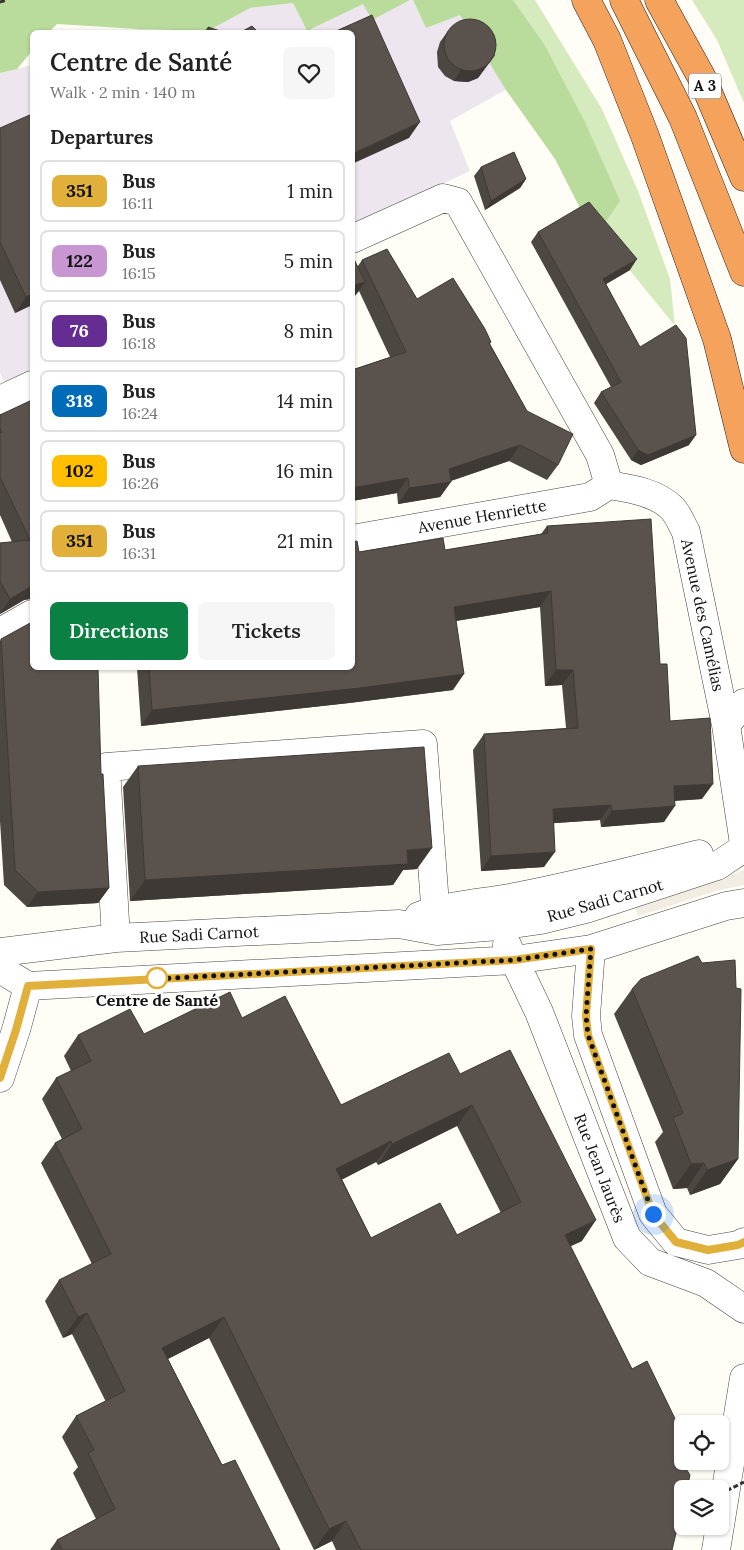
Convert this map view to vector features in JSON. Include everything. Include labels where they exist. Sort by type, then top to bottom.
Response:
[{"type":"highway","points":[[586,0],[607,40],[642,128],[717,339],[744,449]]},
{"type":"highway","points":[[624,0],[683,118],[744,272]]},
{"type":"highway","name":"A 3","points":[[659,0],[702,78],[744,177]]},
{"type":"street","points":[[355,238],[443,198],[458,202],[600,455],[609,485]]},
{"type":"street","points":[[0,400],[30,386]]},
{"type":"street","name":"Avenue Henriette","points":[[355,538],[590,497],[609,485]]},
{"type":"street","name":"Avenue des Camélias","points":[[609,485],[656,496],[673,509],[686,532],[726,725],[744,847]]},
{"type":"street","points":[[0,632],[30,615]]},
{"type":"street","points":[[726,725],[744,703]]},
{"type":"street","points":[[116,938],[106,767],[423,744],[436,920]]},
{"type":"street","name":"Rue Sadi Carnot","points":[[0,952],[116,938],[399,924],[436,920],[518,896],[588,882],[700,854],[744,847]]},
{"type":"street","name":"Rue Sadi Carnot","points":[[436,920],[498,926],[541,920],[586,909],[717,866],[744,847]]},
{"type":"street","points":[[541,920],[588,882]]},
{"type":"street","points":[[0,969],[28,986],[527,959],[591,949],[726,906],[744,904]]},
{"type":"street","name":"Rue Jean Jaurès","points":[[527,959],[541,920]]},
{"type":"street","name":"Rue Jean Jaurès","points":[[498,926],[527,959],[539,1012],[627,1238],[650,1262],[706,1282],[744,1308]]},
{"type":"street","points":[[591,949],[586,1016],[588,1035],[653,1214],[676,1242],[708,1250],[744,1242]]},
{"type":"street","points":[[0,1078],[28,986]]},
{"type":"street","name":"Rue Jean Jaurès","points":[[706,1282],[744,1284]]},
{"type":"street","points":[[716,1550],[744,1378]]},
{"type":"path","points":[[0,2],[7,0]]},
{"type":"path","points":[[729,1490],[744,1482]]},
{"type":"shaded area","points":[[413,0],[426,28],[481,6],[521,81],[450,121],[470,171],[355,224],[355,30],[309,30],[364,3],[372,19]]},
{"type":"shaded area","points":[[293,3],[306,30],[210,30],[250,8]]},
{"type":"shaded area","points":[[138,29],[173,30],[135,30]]},
{"type":"shaded area","points":[[30,66],[30,372],[5,383],[0,373],[0,73]]},
{"type":"shaded area","points":[[744,870],[744,885],[719,890],[638,916],[635,907]]},
{"type":"green space","points":[[0,0],[410,0],[372,20],[363,4],[309,30],[306,30],[293,3],[250,8],[210,30],[138,29],[57,24],[51,30],[30,30],[30,53],[17,69],[0,73]]},
{"type":"green space","points":[[413,0],[513,0],[544,44],[585,122],[620,201],[599,232],[582,212],[555,159],[506,90],[460,15],[426,28]]},
{"type":"green space","points":[[513,0],[535,0],[602,109],[638,191],[670,279],[675,326],[615,252]]},
{"type":"green space","points":[[692,0],[744,0],[744,103],[717,40]]},
{"type":"building","points":[[372,15],[420,122],[355,153],[355,30],[338,30]]},
{"type":"building","points":[[465,19],[475,19],[484,23],[492,31],[496,45],[492,59],[484,67],[475,71],[465,71],[456,67],[448,59],[444,50],[444,40],[448,31],[456,23]]},
{"type":"building","points":[[252,26],[256,30],[245,30]]},
{"type":"building","points":[[30,115],[30,295],[26,297],[0,242],[0,128]]},
{"type":"building","points":[[514,152],[526,179],[491,201],[481,167]]},
{"type":"building","points":[[589,202],[637,259],[603,279],[640,347],[676,325],[686,338],[696,435],[648,455],[638,450],[601,392],[621,382],[538,232]]},
{"type":"building","points":[[387,249],[417,299],[453,278],[485,329],[491,342],[489,343],[527,411],[573,434],[558,465],[520,445],[449,469],[451,482],[409,488],[408,478],[355,487],[355,369],[406,352],[362,260]]},
{"type":"building","points":[[355,261],[365,282],[355,285]]},
{"type":"building","points":[[30,401],[30,540],[0,477],[0,433],[2,432],[0,428],[0,415]]},
{"type":"building","points":[[651,519],[660,664],[667,664],[670,721],[710,718],[713,784],[674,786],[675,806],[612,811],[611,805],[553,809],[555,852],[491,856],[484,734],[578,728],[573,670],[556,670],[551,591],[454,607],[464,674],[360,688],[152,710],[149,670],[355,670],[355,541],[357,541],[359,552],[443,538],[445,550],[548,533],[547,526]]},
{"type":"building","points":[[30,540],[30,587],[10,599],[0,581],[0,543]]},
{"type":"building","points":[[30,623],[30,670],[98,670],[101,774],[103,774],[109,888],[38,892],[15,870],[1,639]]},
{"type":"building","points":[[424,747],[432,848],[407,850],[408,864],[145,880],[138,766]]},
{"type":"building","points":[[698,956],[702,963],[735,960],[736,988],[741,989],[738,1159],[707,1170],[704,1163],[691,1164],[673,1118],[683,1113],[632,989],[641,979]]},
{"type":"building","points":[[230,992],[242,1018],[285,996],[341,1105],[449,1053],[460,1074],[510,1050],[596,1220],[565,1235],[632,1369],[647,1361],[674,1417],[674,1470],[687,1470],[690,1475],[689,1480],[674,1480],[674,1535],[676,1535],[672,1550],[361,1550],[346,1521],[329,1529],[224,1317],[162,1348],[222,1465],[235,1460],[280,1550],[62,1550],[57,1540],[115,1509],[88,1453],[94,1450],[76,1416],[125,1391],[87,1313],[78,1317],[59,1280],[111,1254],[55,1143],[82,1129],[56,1078],[91,1061],[78,1035],[130,1009],[144,1034]],"holes":[[[472,1105],[521,1202],[457,1235],[440,1203],[371,1238],[336,1169],[391,1141],[392,1144]]]},
{"type":"bus line","name":"351","points":[[0,1078],[28,986],[514,960],[591,949],[586,1016],[588,1035],[653,1214],[676,1242],[708,1250],[738,1245],[744,1242]]},
{"type":"place","name":"Centre de Santé","points":[[157,978]]},
{"type":"route","points":[[157,978],[154,979],[514,960],[591,949],[586,1016],[588,1035],[653,1214]]}]
